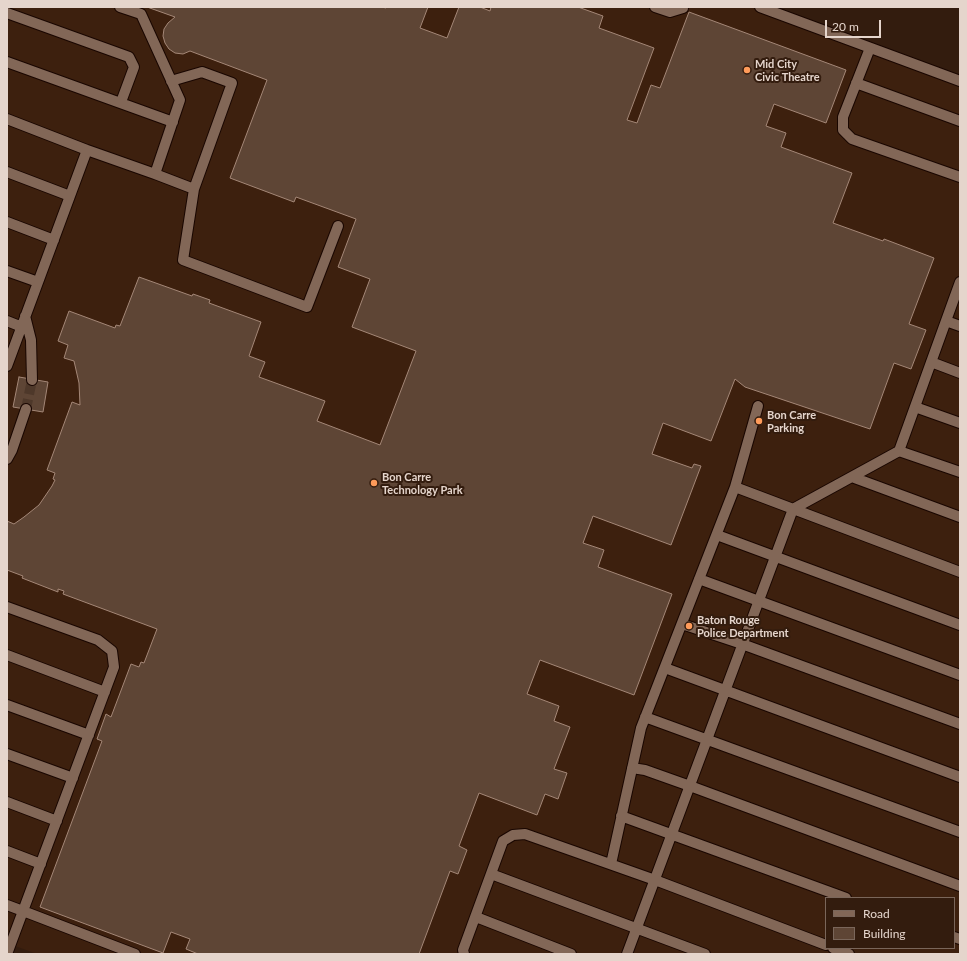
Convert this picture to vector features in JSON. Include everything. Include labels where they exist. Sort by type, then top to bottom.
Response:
[{"type":"street","points":[[120,7],[141,14],[180,100],[155,174]]},
{"type":"street","points":[[655,7],[670,12],[683,7]]},
{"type":"street","points":[[760,7],[960,81]]},
{"type":"street","points":[[7,13],[128,57],[134,67],[121,102]]},
{"type":"street","points":[[870,48],[843,117],[843,130],[852,139],[960,177]]},
{"type":"street","points":[[7,62],[173,122]]},
{"type":"street","points":[[171,80],[202,72],[232,83],[194,189],[183,260],[307,307],[338,226]]},
{"type":"street","points":[[856,83],[960,121]]},
{"type":"street","points":[[7,119],[194,189]]},
{"type":"street","points":[[7,366],[87,150]]},
{"type":"street","points":[[7,172],[70,196]]},
{"type":"street","points":[[7,222],[54,240]]},
{"type":"street","points":[[7,270],[38,282]]},
{"type":"street","points":[[628,954],[792,509],[899,451],[960,282]]},
{"type":"street","points":[[25,316],[32,340],[32,380]]},
{"type":"street","points":[[7,321],[22,327]]},
{"type":"street","points":[[946,321],[960,326]]},
{"type":"street","points":[[931,362],[960,372]]},
{"type":"street","points":[[611,864],[641,728],[735,487],[758,406]]},
{"type":"street","points":[[915,407],[960,423]]},
{"type":"street","points":[[7,459],[12,450],[26,409]]},
{"type":"street","points":[[899,451],[960,472]]},
{"type":"street","points":[[852,477],[960,517]]},
{"type":"street","points":[[735,487],[960,572]]},
{"type":"street","points":[[717,535],[960,625]]},
{"type":"street","points":[[699,579],[960,675]]},
{"type":"street","points":[[7,607],[98,640],[112,651],[114,667],[7,954]]},
{"type":"street","points":[[682,624],[742,644],[960,724]]},
{"type":"street","points":[[7,655],[105,692]]},
{"type":"street","points":[[665,668],[960,777]]},
{"type":"street","points":[[7,705],[89,735]]},
{"type":"street","points":[[645,717],[960,832]]},
{"type":"street","points":[[7,754],[73,778]]},
{"type":"street","points":[[632,768],[645,770],[690,786],[960,886]]},
{"type":"street","points":[[7,802],[57,821]]},
{"type":"street","points":[[622,816],[843,897]]},
{"type":"street","points":[[464,954],[463,950],[503,841],[513,835],[525,834],[655,880],[825,945]]},
{"type":"street","points":[[7,851],[41,864]]},
{"type":"street","points":[[491,874],[705,954]]},
{"type":"street","points":[[7,905],[135,954]]},
{"type":"street","points":[[476,917],[571,954]]},
{"type":"street","points":[[836,949],[849,954]]},
{"type":"shaded area","points":[[7,7],[760,7],[960,81],[960,954],[37,954],[7,943]]},
{"type":"building","name":"Bon Carre Technology Park","points":[[147,7],[428,7],[420,28],[447,38],[459,7],[480,7],[490,11],[491,7],[578,7],[603,16],[599,28],[654,48],[627,120],[637,123],[651,85],[660,88],[689,12],[846,70],[826,123],[774,104],[766,126],[786,133],[781,147],[852,173],[833,223],[883,241],[884,239],[934,258],[909,324],[926,330],[911,369],[894,363],[870,429],[745,387],[735,379],[711,441],[663,423],[652,454],[692,468],[694,464],[701,466],[671,545],[593,516],[583,543],[604,550],[598,567],[672,594],[634,695],[540,660],[527,694],[559,706],[554,721],[570,727],[554,769],[567,773],[558,799],[545,794],[537,815],[479,793],[459,846],[467,850],[458,874],[450,871],[419,954],[198,954],[186,949],[190,939],[171,932],[163,953],[40,907],[102,741],[97,739],[106,714],[111,717],[131,664],[139,667],[141,662],[144,663],[157,629],[63,594],[64,591],[58,589],[58,592],[22,578],[23,576],[7,570],[7,521],[14,524],[24,517],[39,505],[52,486],[55,480],[53,479],[55,473],[47,470],[72,402],[80,405],[79,383],[74,361],[64,358],[68,345],[58,341],[69,311],[115,328],[116,325],[120,326],[139,277],[192,296],[193,294],[210,300],[209,303],[261,322],[249,356],[265,362],[259,377],[325,401],[317,421],[380,445],[416,351],[352,327],[370,279],[338,267],[356,219],[296,197],[294,202],[230,178],[267,80],[190,51],[183,54],[175,53],[169,49],[163,36],[164,29],[175,17]]},
{"type":"building","points":[[19,377],[48,382],[43,412],[13,407]]},
{"type":"tunnel","points":[[26,409],[32,380]]},
{"type":"place","name":"Mid City Civic Theatre","points":[[747,70]]},
{"type":"place","name":"Bon Carre Parking","points":[[759,421]]},
{"type":"place","name":"Bon Carre Technology Park","points":[[374,483]]},
{"type":"place","name":"Baton Rouge Police Department","points":[[689,626]]}]
